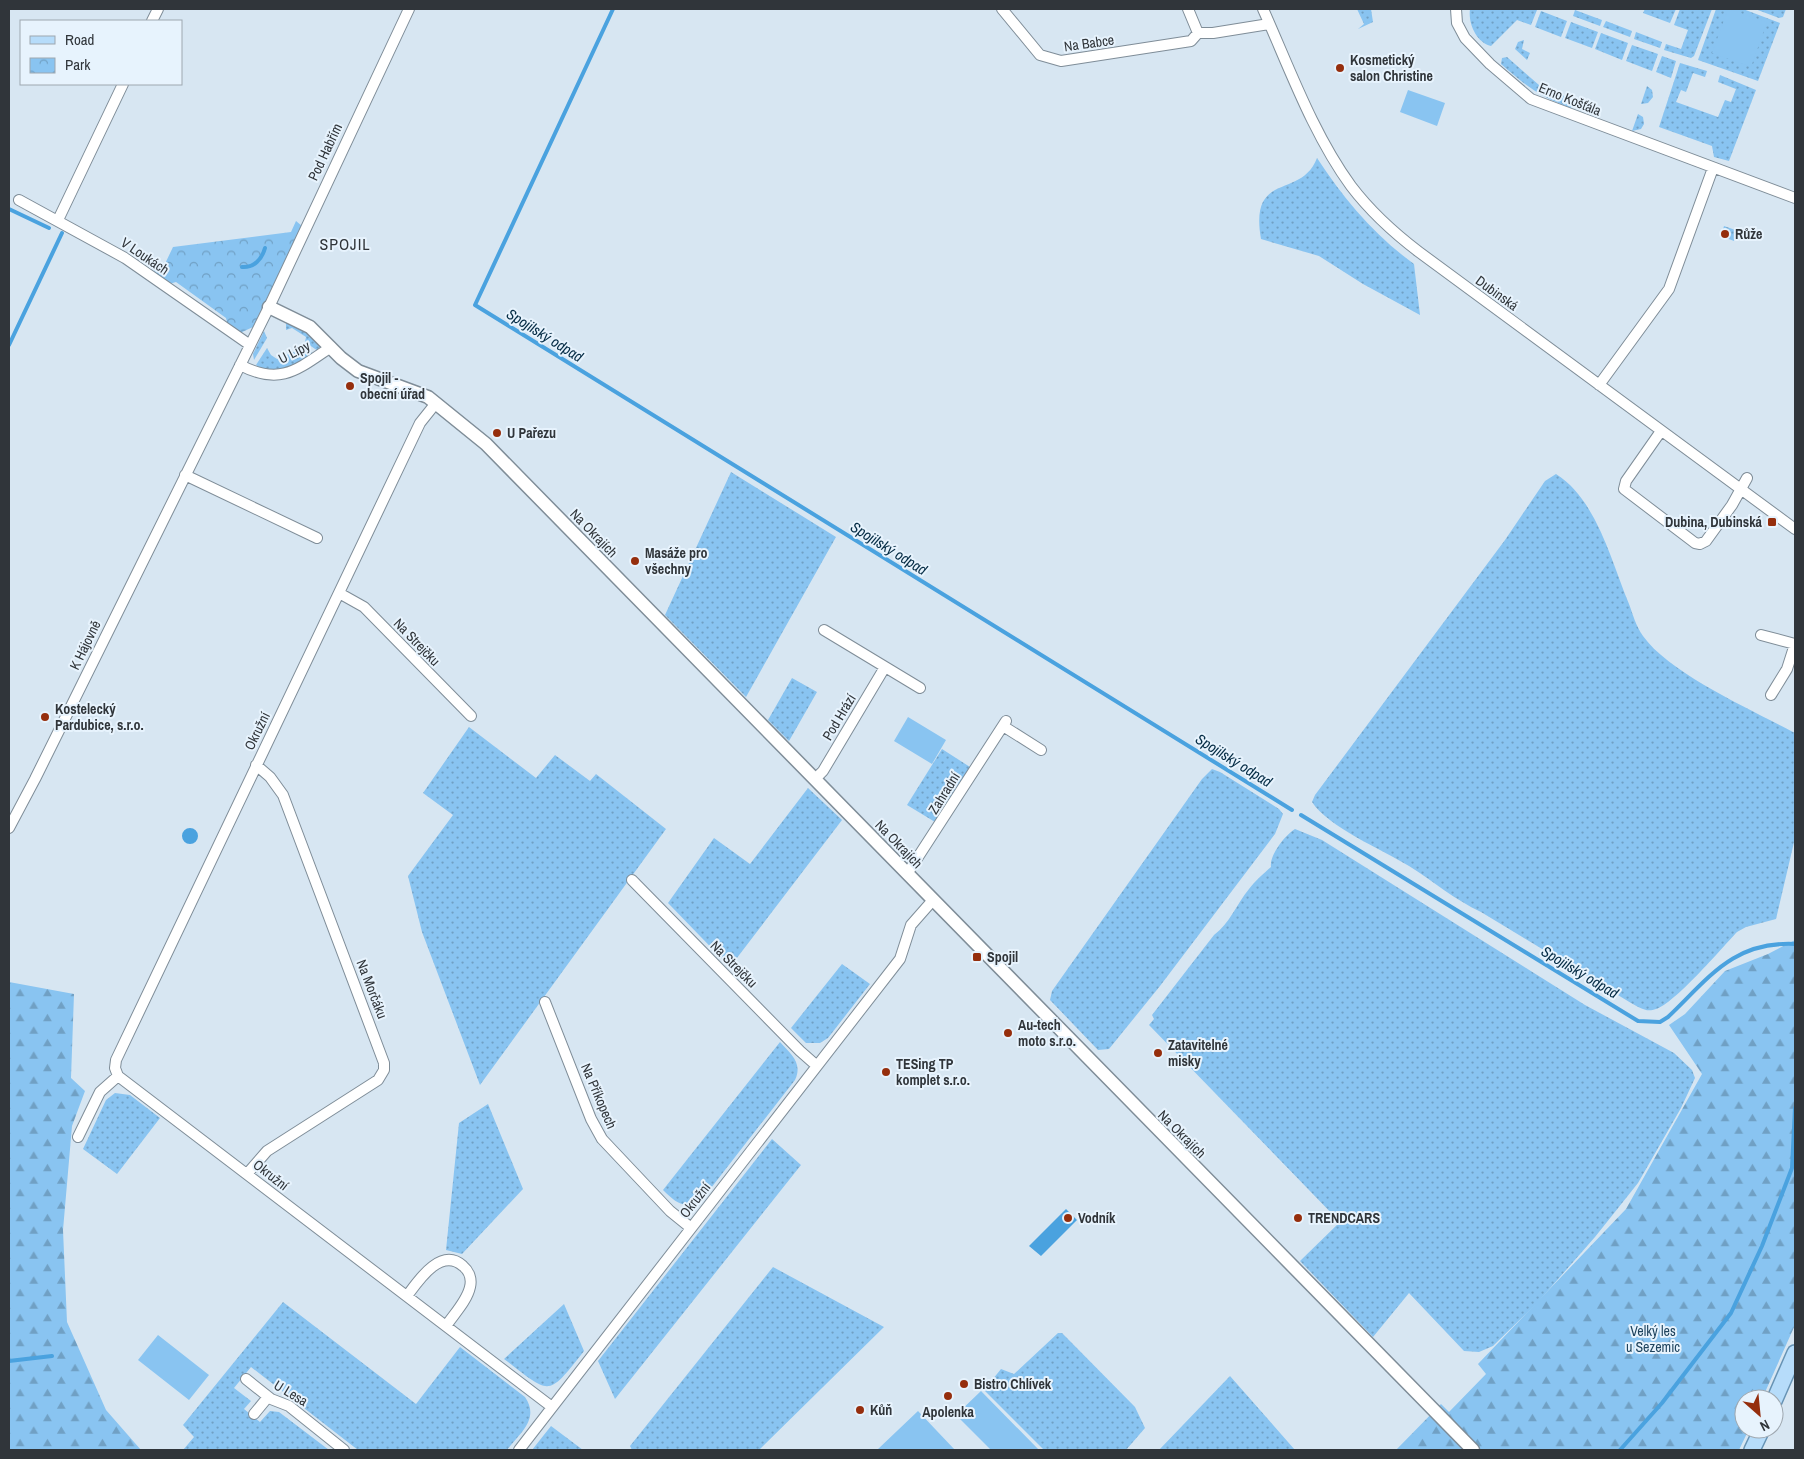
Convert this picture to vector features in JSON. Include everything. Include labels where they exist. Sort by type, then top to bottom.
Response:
[{"type":"main road","points":[[1779,1389],[1795,1353]]},
{"type":"street","name":"Pod Habřím","points":[[269,307],[409,9]]},
{"type":"street","name":"Na Babce","points":[[1002,9],[1038,53],[1056,61],[1075,61],[1185,42],[1195,39],[1198,33],[1213,33],[1269,24]]},
{"type":"street","points":[[1188,9],[1198,33]]},
{"type":"street","name":"Dubinská","points":[[1262,9],[1332,155],[1351,185],[1370,208],[1419,252],[1795,529]]},
{"type":"street","name":"Erno Košťála","points":[[1456,9],[1457,23],[1465,38],[1490,64],[1531,99],[1795,198]]},
{"type":"street","points":[[58,220],[123,85]]},
{"type":"street","points":[[1599,385],[1669,289],[1713,168]]},
{"type":"street","name":"V Loukách","points":[[19,200],[125,258],[250,345]]},
{"type":"street","name":"K Hájovně","points":[[9,828],[269,307]]},
{"type":"street","name":"Na Okrajích","points":[[269,307],[310,327],[349,365],[365,375],[416,392],[436,403],[486,444],[1474,1450]]},
{"type":"street","name":"U Lípy","points":[[240,365],[260,375],[275,376],[303,366],[331,347]]},
{"type":"street","name":"Okružní","points":[[436,403],[420,423],[116,1060],[115,1068],[118,1076],[552,1407],[900,959],[911,925],[933,900]]},
{"type":"street","points":[[1662,431],[1624,483],[1624,489],[1628,494],[1695,543],[1700,544],[1706,541],[1741,490],[1747,478]]},
{"type":"street","points":[[186,475],[317,538]]},
{"type":"street","name":"Na Strejčku","points":[[339,593],[364,607],[471,716]]},
{"type":"street","points":[[824,630],[920,688]]},
{"type":"street","points":[[1761,635],[1795,644],[1787,669],[1771,695]]},
{"type":"street","name":"Pod Hrází","points":[[815,780],[823,772],[884,667]]},
{"type":"street","name":"Zahradní","points":[[907,874],[1005,723],[1041,750]]},
{"type":"street","name":"Na Morčáku","points":[[247,1174],[267,1151],[378,1080],[384,1070],[384,1063],[283,795],[270,777],[256,765]]},
{"type":"street","name":"Na Strejčku","points":[[632,880],[817,1066]]},
{"type":"street","name":"Na Příkopech","points":[[546,1002],[591,1119],[602,1139],[670,1211],[691,1228]]},
{"type":"street","points":[[78,1137],[100,1092],[118,1076]]},
{"type":"street","points":[[407,1296],[436,1264],[449,1260],[462,1265],[470,1278],[469,1290],[446,1326]]},
{"type":"street","name":"U Lesa","points":[[246,1379],[268,1397],[289,1406],[344,1450]]},
{"type":"street","points":[[254,1414],[268,1397]]},
{"type":"street","points":[[518,1450],[552,1407]]},
{"type":"green space","points":[[1357,9],[1371,9],[1373,22],[1358,29],[1364,24]]},
{"type":"green space","points":[[1470,9],[1537,10],[1531,25],[1517,20],[1491,46],[1481,40],[1474,31],[1470,20]]},
{"type":"green space","points":[[1645,9],[1676,9],[1670,23],[1643,13]]},
{"type":"green space","points":[[1680,9],[1712,9],[1694,56],[1691,58],[1664,50],[1666,44],[1681,49],[1688,30],[1674,25]]},
{"type":"green space","points":[[1716,9],[1743,9],[1780,23],[1758,81],[1698,60]]},
{"type":"green space","points":[[1728,9],[1767,22],[1751,67],[1712,53]]},
{"type":"green space","points":[[1755,9],[1786,9],[1783,17],[1779,18]]},
{"type":"green space","points":[[1575,10],[1602,20],[1600,26],[1573,16]]},
{"type":"green space","points":[[1541,11],[1567,21],[1561,37],[1535,27]]},
{"type":"green space","points":[[1606,21],[1632,31],[1630,37],[1603,27]]},
{"type":"green space","points":[[1571,22],[1598,32],[1592,48],[1565,38]]},
{"type":"green space","points":[[1636,32],[1662,42],[1660,48],[1634,39]]},
{"type":"green space","points":[[1601,33],[1628,43],[1622,60],[1595,49]]},
{"type":"green space","points":[[1524,40],[1522,49],[1530,53],[1527,60],[1515,49],[1518,42]]},
{"type":"green space","points":[[1632,45],[1658,54],[1652,71],[1626,61]]},
{"type":"green space","points":[[1662,56],[1676,61],[1671,78],[1656,72]]},
{"type":"green space","points":[[1507,57],[1539,85],[1574,100],[1571,108],[1533,90],[1501,64],[1502,58]]},
{"type":"green space","points":[[1680,63],[1707,71],[1705,77],[1693,73],[1686,92],[1681,90],[1676,102],[1718,117],[1725,100],[1731,102],[1736,89],[1718,82],[1720,75],[1756,90],[1729,161],[1714,157],[1712,146],[1659,127]]},
{"type":"green space","points":[[1647,86],[1652,90],[1653,97],[1648,103],[1641,104]]},
{"type":"green space","points":[[1408,90],[1445,103],[1437,126],[1400,112]]},
{"type":"green space","points":[[1638,114],[1643,117],[1644,124],[1641,129],[1632,131]]},
{"type":"green space","points":[[1317,158],[1361,216],[1399,253],[1414,264],[1420,315],[1363,284],[1319,256],[1261,239],[1259,217],[1262,203],[1269,194],[1278,188],[1300,179],[1310,171]]},
{"type":"green space","points":[[296,221],[302,226],[253,327],[240,333],[228,326],[226,318],[176,282],[169,284],[152,269],[156,263],[163,268],[173,247],[291,232]]},
{"type":"green space","points":[[1724,226],[1738,231],[1734,241],[1721,236]]},
{"type":"green space","points":[[286,321],[310,333],[321,345],[318,351],[305,342],[306,337],[292,328],[286,330]]},
{"type":"green space","points":[[264,331],[267,338],[254,360],[253,354]]},
{"type":"green space","points":[[267,348],[271,355],[277,359],[303,348],[314,354],[294,366],[270,371],[256,365]]},
{"type":"green space","points":[[731,472],[836,537],[746,697],[665,615]]},
{"type":"green space","points":[[1556,474],[1570,485],[1592,515],[1609,551],[1643,636],[1672,664],[1692,677],[1795,733],[1795,838],[1776,919],[1746,927],[1737,932],[1686,987],[1664,1005],[1652,1010],[1643,1009],[1631,1003],[1462,902],[1409,866],[1343,829],[1330,820],[1312,802],[1315,795],[1505,540],[1545,481]]},
{"type":"green space","points":[[792,678],[817,692],[789,741],[768,720]]},
{"type":"green space","points":[[908,717],[946,740],[932,764],[894,741]]},
{"type":"green space","points":[[469,727],[536,778],[555,755],[590,781],[596,774],[666,829],[480,1085],[422,932],[408,876],[453,815],[423,793]]},
{"type":"green space","points":[[942,749],[970,767],[935,822],[907,805]]},
{"type":"green space","points":[[1212,769],[1220,772],[1279,809],[1283,814],[1275,834],[1160,986],[1109,1049],[1098,1050],[1050,1000],[1052,991],[1202,779]]},
{"type":"green space","points":[[808,788],[842,820],[730,967],[668,903],[714,838],[750,864]]},
{"type":"green space","points":[[1295,829],[1322,840],[1585,1005],[1674,1053],[1692,1070],[1695,1078],[1681,1108],[1638,1183],[1595,1237],[1538,1302],[1493,1346],[1479,1352],[1464,1351],[1409,1293],[1373,1337],[1300,1261],[1340,1222],[1149,1025],[1154,1019],[1152,1015],[1214,935],[1224,925],[1249,889],[1271,867],[1272,857],[1278,846]]},
{"type":"green space","name":"Velký les u Sezemic","points":[[1795,940],[1795,1325],[1766,1389],[1734,1389],[1734,1439],[1744,1439],[1739,1450],[1396,1450],[1441,1404],[1449,1412],[1486,1374],[1478,1364],[1626,1209],[1702,1074],[1669,1025],[1685,1014],[1725,971],[1768,954]]},
{"type":"green space","points":[[842,964],[870,984],[828,1038],[820,1043],[806,1043],[791,1028]]},
{"type":"green space","points":[[9,982],[74,994],[71,1078],[85,1091],[72,1126],[63,1230],[67,1322],[106,1410],[141,1450],[9,1450]]},
{"type":"green space","points":[[780,1042],[792,1055],[797,1064],[798,1069],[795,1080],[704,1197],[692,1204],[682,1204],[673,1199],[663,1190]]},
{"type":"green space","points":[[115,1093],[130,1095],[160,1118],[117,1174],[83,1149],[106,1100]]},
{"type":"green space","points":[[488,1104],[523,1189],[462,1254],[446,1250],[459,1123]]},
{"type":"green space","points":[[772,1139],[801,1165],[615,1399],[598,1361]]},
{"type":"green space","points":[[773,1267],[884,1327],[759,1450],[632,1450],[630,1446]]},
{"type":"green space","points":[[283,1302],[416,1404],[460,1347],[525,1397],[529,1405],[529,1419],[522,1432],[507,1450],[358,1450],[251,1367],[234,1388],[251,1401],[244,1409],[260,1422],[270,1411],[279,1412],[329,1450],[183,1450],[194,1437],[183,1425]]},
{"type":"green space","points":[[564,1304],[584,1351],[555,1384],[548,1386],[540,1385],[504,1359]]},
{"type":"green space","points":[[1058,1333],[1062,1333],[1135,1407],[1145,1428],[1126,1450],[1044,1450],[984,1390],[1001,1369],[1014,1374]]},
{"type":"green space","points":[[158,1335],[209,1375],[189,1400],[138,1360]]},
{"type":"green space","points":[[1230,1376],[1295,1450],[1159,1450]]},
{"type":"green space","points":[[981,1391],[1039,1450],[991,1450],[956,1415]]},
{"type":"green space","points":[[918,1411],[955,1450],[877,1450]]},
{"type":"green space","points":[[551,1426],[583,1450],[532,1450]]},
{"type":"shaded area","points":[[190,828],[196,830],[198,836],[196,842],[190,844],[184,842],[182,836],[184,830]]},
{"type":"shaded area","points":[[1066,1209],[1077,1220],[1041,1256],[1029,1246]]},
{"type":"waterway","name":"Spojilský odpad","points":[[613,9],[475,305],[1292,810]]},
{"type":"waterway","name":"Spojilský odpad","points":[[9,209],[49,228]]},
{"type":"waterway","points":[[9,345],[62,233]]},
{"type":"waterway","points":[[242,267],[250,266],[257,262],[265,248]]},
{"type":"waterway","name":"Spojilský odpad","points":[[1301,815],[1638,1021],[1660,1022],[1668,1017],[1710,976],[1738,955],[1773,945],[1795,944]]},
{"type":"waterway","points":[[1620,1450],[1662,1403],[1731,1313],[1762,1246],[1792,1168],[1795,1108]]},
{"type":"waterway","points":[[9,1361],[52,1356]]},
{"type":"place","name":"Kosmetický salon Christine","points":[[1340,68]]},
{"type":"place","name":"Růže","points":[[1725,234]]},
{"type":"place","name":"Spojil - obecní úřad","points":[[350,386]]},
{"type":"place","name":"U Pařezu","points":[[497,433]]},
{"type":"place","name":"Dubina, Dubinská","points":[[1772,522]]},
{"type":"place","name":"Masáže pro všechny","points":[[635,561]]},
{"type":"place","name":"Kostelecký Pardubice, s.r.o.","points":[[45,717]]},
{"type":"place","name":"Spojil","points":[[977,957]]},
{"type":"place","name":"Au-tech moto s.r.o.","points":[[1008,1033]]},
{"type":"place","name":"Zatavitelné misky","points":[[1158,1053]]},
{"type":"place","name":"TESing TP komplet s.r.o.","points":[[886,1072]]},
{"type":"place","name":"Vodník","points":[[1068,1218]]},
{"type":"place","name":"TRENDCARS","points":[[1298,1218]]},
{"type":"place","name":"Bistro Chlívek","points":[[964,1384]]},
{"type":"place","name":"Apolenka","points":[[948,1396]]},
{"type":"place","name":"Kůň","points":[[860,1410]]},
{"type":"district","name":"SPOJIL","points":[[345,244]]}]
